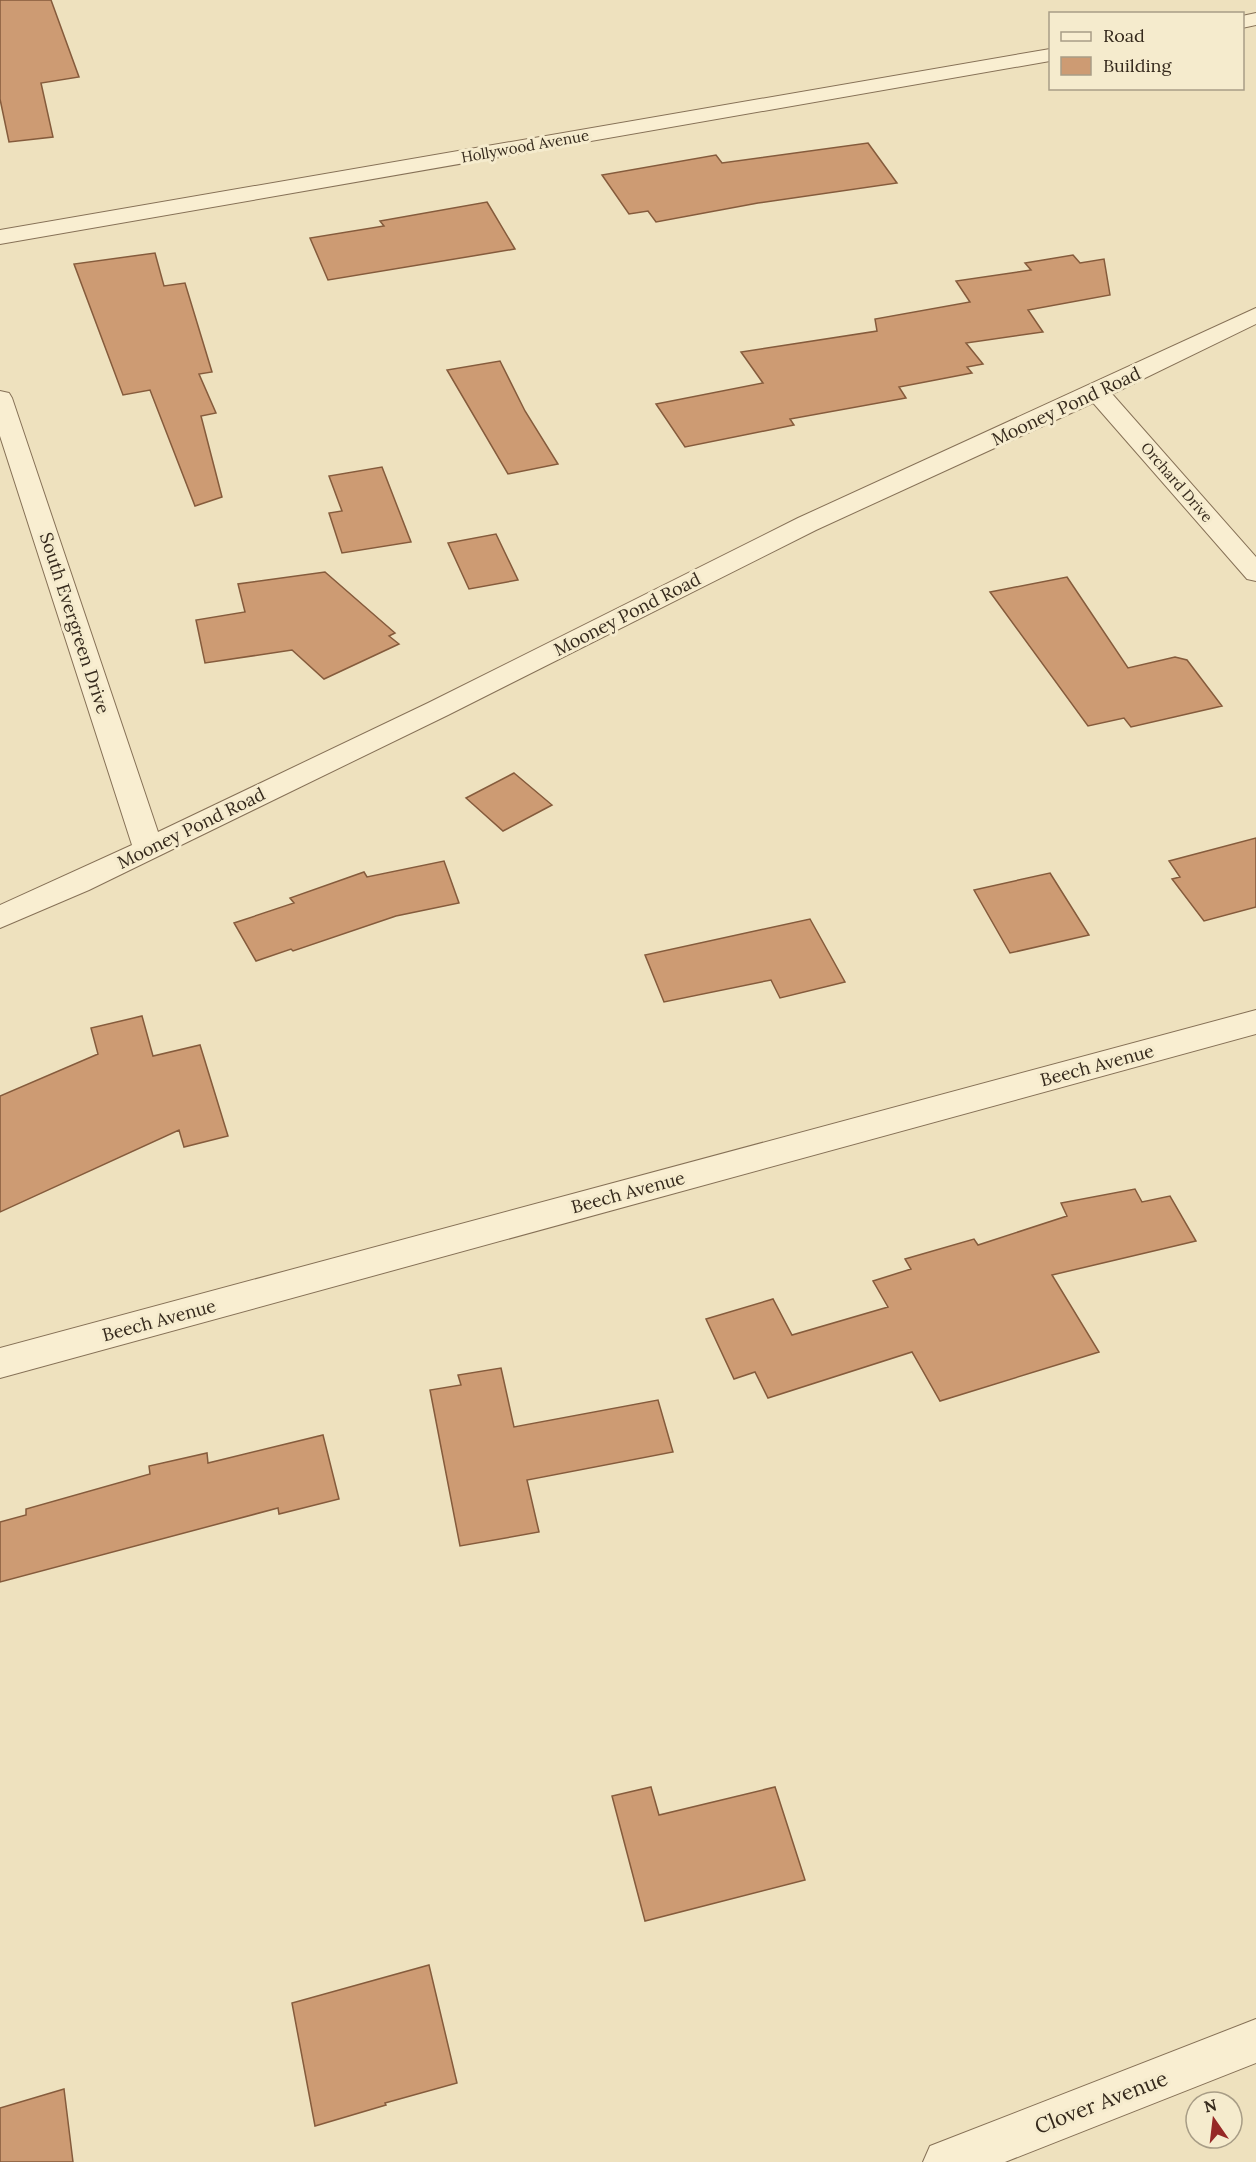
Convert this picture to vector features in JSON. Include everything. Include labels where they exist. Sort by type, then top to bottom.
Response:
[{"type":"street","name":"Hollywood Avenue","points":[[0,237],[1049,55]]},
{"type":"street","name":"Mooney Pond Road","points":[[0,917],[148,849],[438,709],[807,524],[1097,392],[1256,315]]},
{"type":"street","name":"Orchard Drive","points":[[1097,392],[1254,568]]},
{"type":"street","name":"South Evergreen Drive","points":[[0,398],[148,849]]},
{"type":"street","name":"Beech Avenue","points":[[0,1363],[1256,1022]]},
{"type":"street","name":"Clover Avenue","points":[[945,2162],[1256,2041]]},
{"type":"building","points":[[0,0],[51,0],[79,77],[41,83],[53,137],[9,142],[0,99]]},
{"type":"building","points":[[868,143],[897,183],[758,203],[656,222],[648,211],[629,214],[602,175],[716,155],[722,163]]},
{"type":"building","points":[[487,202],[515,249],[328,280],[310,238],[384,226],[380,221]]},
{"type":"building","points":[[155,253],[164,286],[185,283],[212,372],[199,374],[216,413],[201,416],[222,497],[195,506],[150,390],[123,395],[74,264]]},
{"type":"building","points":[[1073,255],[1080,263],[1104,259],[1110,295],[1028,310],[1043,332],[966,343],[983,364],[967,367],[972,373],[899,387],[906,398],[790,419],[794,425],[685,447],[656,404],[763,383],[741,352],[877,331],[875,319],[970,302],[956,281],[1031,270],[1025,263]]},
{"type":"building","points":[[500,361],[525,411],[558,464],[508,474],[447,370]]},
{"type":"building","points":[[382,467],[411,542],[342,553],[329,513],[342,511],[329,476]]},
{"type":"building","points":[[496,534],[518,580],[469,589],[448,543]]},
{"type":"building","points":[[325,572],[395,633],[389,636],[399,644],[324,679],[292,650],[205,663],[196,620],[245,612],[238,584]]},
{"type":"building","points":[[1067,577],[1128,668],[1175,657],[1187,660],[1222,706],[1131,727],[1124,718],[1088,726],[990,592]]},
{"type":"building","points":[[514,773],[552,805],[503,831],[466,798]]},
{"type":"building","points":[[1256,838],[1256,907],[1204,921],[1172,879],[1180,877],[1169,861]]},
{"type":"building","points":[[444,861],[459,903],[396,916],[293,951],[291,949],[256,961],[234,923],[294,903],[290,898],[364,872],[367,877]]},
{"type":"building","points":[[1050,873],[1089,935],[1010,953],[974,890]]},
{"type":"building","points":[[810,919],[845,982],[780,998],[771,980],[664,1002],[645,955]]},
{"type":"building","points":[[142,1016],[153,1056],[200,1045],[228,1136],[184,1147],[179,1130],[0,1212],[0,1096],[98,1054],[91,1028]]},
{"type":"building","points":[[1135,1189],[1142,1202],[1170,1196],[1196,1241],[1052,1275],[1099,1352],[940,1401],[912,1352],[768,1398],[755,1372],[734,1379],[706,1319],[773,1299],[792,1335],[888,1307],[873,1281],[911,1269],[905,1259],[974,1239],[978,1245],[1067,1216],[1061,1203]]},
{"type":"building","points":[[501,1368],[514,1427],[658,1400],[673,1452],[527,1480],[539,1532],[460,1546],[430,1390],[461,1385],[458,1375]]},
{"type":"building","points":[[323,1435],[339,1499],[279,1514],[278,1508],[0,1582],[0,1522],[26,1515],[26,1509],[150,1474],[149,1466],[207,1453],[208,1463]]},
{"type":"building","points":[[651,1787],[659,1815],[775,1787],[805,1880],[645,1921],[612,1796]]},
{"type":"building","points":[[429,1965],[457,2083],[315,2126],[292,2003]]},
{"type":"building","points":[[64,2089],[73,2162],[0,2162],[0,2108]]}]
